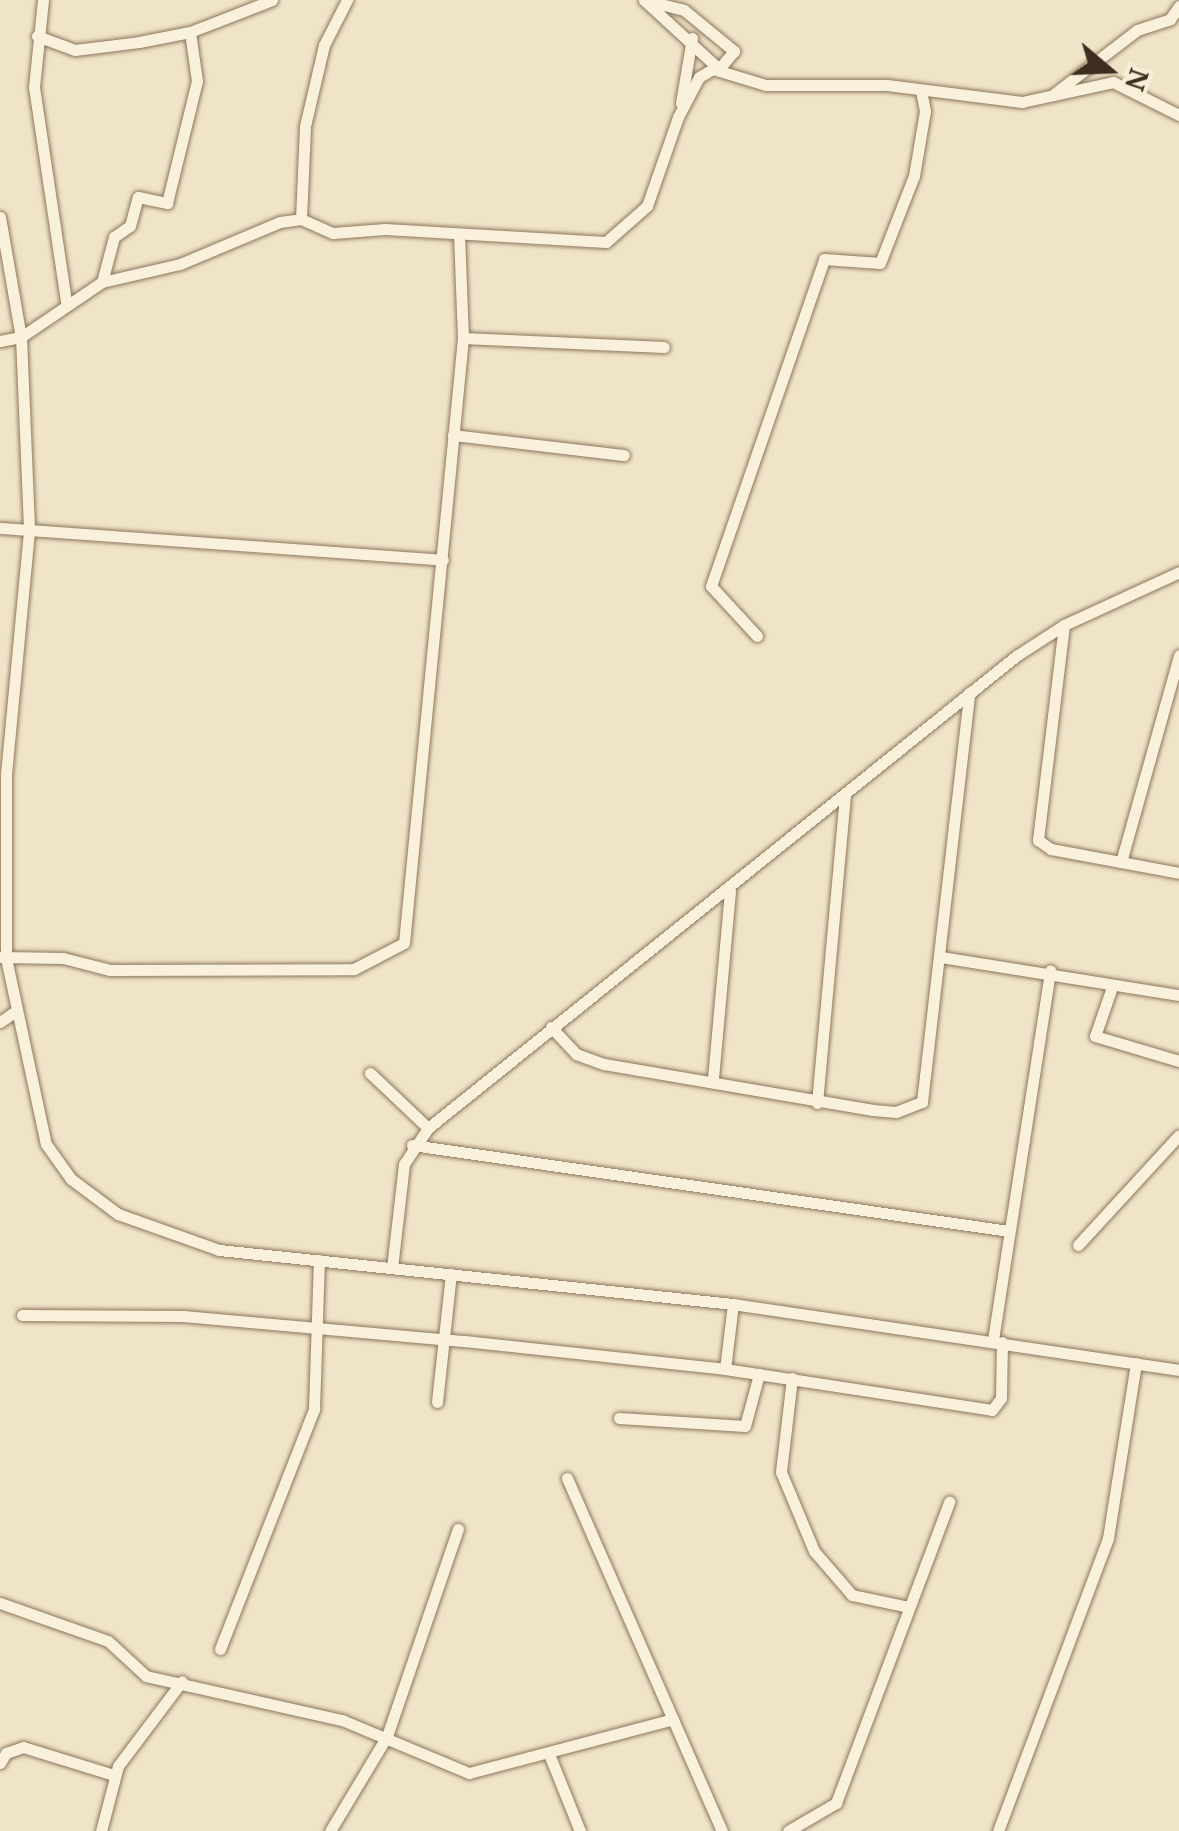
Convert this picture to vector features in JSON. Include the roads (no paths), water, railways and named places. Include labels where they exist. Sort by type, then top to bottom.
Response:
[{"type":"street","points":[[43,0],[36,36],[34,87],[66,302]]},
{"type":"street","points":[[36,36],[75,50],[190,32],[272,0]]},
{"type":"street","points":[[301,219],[305,126],[324,45],[347,0]]},
{"type":"street","points":[[0,341],[21,336],[66,302],[102,282],[180,264],[230,239],[301,219],[333,233],[460,234],[598,244],[618,237],[647,206],[678,117],[699,77],[719,69],[734,52],[730,42],[672,4],[644,0],[692,38],[719,69],[766,85],[979,92],[1022,102],[1113,82],[1179,115]]},
{"type":"street","points":[[1052,96],[1137,30],[1170,20],[1179,6]]},
{"type":"street","points":[[102,282],[114,237],[130,226],[138,197],[168,203],[197,80],[190,32]]},
{"type":"street","points":[[678,117],[692,38]]},
{"type":"street","points":[[757,636],[712,586],[824,259],[880,263],[914,176],[925,110],[921,90]]},
{"type":"street","points":[[0,217],[4,268],[21,336],[29,531],[6,776],[3,958],[46,1144],[71,1179],[118,1214],[219,1250],[733,1304],[1179,1370]]},
{"type":"street","points":[[3,958],[63,958],[110,970],[340,969],[399,949],[407,934],[463,338],[460,234]]},
{"type":"street","points":[[463,338],[664,348]]},
{"type":"street","points":[[454,435],[624,455]]},
{"type":"street","points":[[0,528],[444,560]]},
{"type":"street","points":[[392,1268],[400,1179],[412,1145],[428,1128],[550,1027],[730,891],[969,693],[1064,624],[1179,572]]},
{"type":"street","points":[[1064,624],[1038,840],[1051,850],[1179,873]]},
{"type":"street","points":[[1121,862],[1179,654]]},
{"type":"street","points":[[550,1027],[588,1061],[713,1078],[816,1103],[896,1112],[922,1102],[969,693]]},
{"type":"street","points":[[816,1103],[844,798]]},
{"type":"street","points":[[713,1078],[730,891]]},
{"type":"street","points":[[941,956],[1050,970],[1112,986],[1179,995]]},
{"type":"street","points":[[22,1315],[183,1316],[319,1332],[445,1340],[725,1369],[992,1410],[1001,1398],[998,1341],[1009,1231],[1050,970]]},
{"type":"street","points":[[1112,986],[1096,1036],[1179,1061]]},
{"type":"street","points":[[0,1022],[17,1010]]},
{"type":"street","points":[[370,1073],[428,1128]]},
{"type":"street","points":[[1078,1245],[1179,1135]]},
{"type":"street","points":[[412,1145],[1009,1231]]},
{"type":"street","points":[[220,1648],[314,1409],[319,1260]]},
{"type":"street","points":[[437,1402],[451,1274]]},
{"type":"street","points":[[725,1369],[733,1304]]},
{"type":"street","points":[[998,1831],[1108,1538],[1136,1363]]},
{"type":"street","points":[[619,1418],[745,1426],[759,1374]]},
{"type":"street","points":[[792,1378],[781,1472],[814,1551],[852,1595],[908,1607]]},
{"type":"street","points":[[567,1478],[722,1831]]},
{"type":"street","points":[[788,1831],[824,1816],[836,1802],[950,1502]]},
{"type":"street","points":[[330,1831],[387,1736],[458,1529]]},
{"type":"street","points":[[0,1603],[108,1642],[146,1676],[182,1681],[387,1736],[470,1772],[673,1718]]},
{"type":"street","points":[[101,1831],[114,1775],[182,1681]]},
{"type":"street","points":[[0,1763],[6,1752],[23,1748],[114,1775]]},
{"type":"street","points":[[549,1754],[580,1831]]}]
